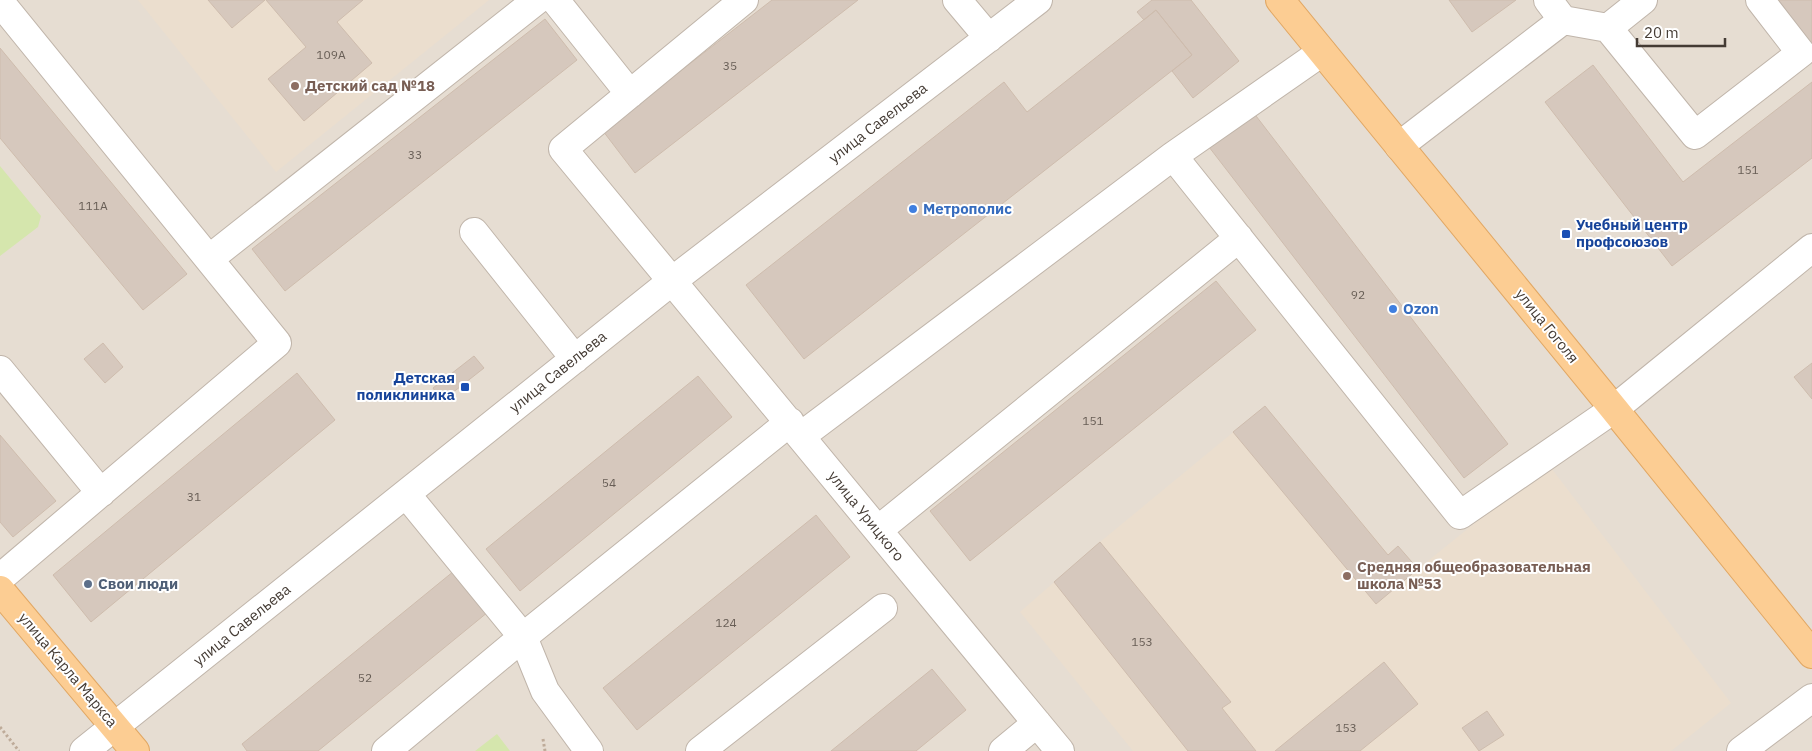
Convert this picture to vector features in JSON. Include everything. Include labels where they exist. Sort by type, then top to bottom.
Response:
[{"type":"main road","name":"улица Гоголя","points":[[1280,0],[1812,654]]},
{"type":"main road","name":"улица Карла Маркса","points":[[0,590],[135,751]]},
{"type":"street","points":[[209,260],[537,0]]},
{"type":"street","points":[[555,0],[630,94],[744,0]]},
{"type":"street","points":[[957,0],[989,38]]},
{"type":"street","name":"улица Савельева","points":[[84,751],[672,282],[1038,0]]},
{"type":"street","points":[[1608,28],[1643,0]]},
{"type":"street","points":[[1399,146],[1555,10],[1608,28],[1695,136],[1801,53],[1760,0]]},
{"type":"street","points":[[0,2],[277,344],[0,578]]},
{"type":"street","points":[[386,751],[523,637],[796,429],[1173,156],[1322,52]]},
{"type":"street","name":"улица Урицкого","points":[[630,94],[563,149],[1060,751]]},
{"type":"street","points":[[1173,156],[1460,515],[1614,409],[1812,248]]},
{"type":"street","points":[[474,232],[575,359]]},
{"type":"street","points":[[878,530],[1238,238]]},
{"type":"street","points":[[0,370],[100,493]]},
{"type":"street","points":[[406,494],[523,637],[545,691],[589,751]]},
{"type":"street","points":[[700,751],[883,608]]},
{"type":"street","points":[[1741,751],[1812,698]]},
{"type":"street","points":[[1003,751],[1037,723]]},
{"type":"path","points":[[0,727],[19,751]]},
{"type":"shaded area","points":[[0,0],[1812,0],[1812,751],[0,751]]},
{"type":"shaded area","name":"Детский сад №18","points":[[138,0],[489,0],[276,172]]},
{"type":"shaded area","name":"Средняя общеобразовательная школа №53","points":[[1265,406],[1388,554],[1398,546],[1418,569],[1548,464],[1731,703],[1671,751],[1133,751],[1020,612],[1100,542]]},
{"type":"green space","points":[[0,166],[41,216],[38,227],[0,256]]},
{"type":"green space","points":[[497,734],[510,751],[475,751]]},
{"type":"building","points":[[208,0],[265,0],[232,28]]},
{"type":"building","points":[[266,0],[363,0],[337,22],[372,63],[304,121],[268,79],[306,47]]},
{"type":"building","points":[[772,0],[858,0],[635,173],[603,131]]},
{"type":"building","points":[[1152,0],[1191,0],[1239,61],[1193,98],[1172,71],[1192,55],[1156,10],[1144,20],[1137,12]]},
{"type":"building","points":[[1449,0],[1516,0],[1472,32]]},
{"type":"building","points":[[1778,0],[1812,0],[1812,44]]},
{"type":"building","points":[[1156,10],[1192,55],[804,359],[746,285],[1004,82],[1027,112]]},
{"type":"building","points":[[545,19],[577,60],[285,291],[252,249]]},
{"type":"building","points":[[0,48],[187,274],[143,310],[0,138]]},
{"type":"building","points":[[1593,65],[1683,182],[1812,82],[1812,158],[1672,266],[1545,102]]},
{"type":"building","points":[[1253,112],[1508,444],[1464,478],[1209,147]]},
{"type":"building","points":[[1216,281],[1256,330],[970,561],[930,511]]},
{"type":"building","points":[[103,343],[123,367],[105,383],[84,359]]},
{"type":"building","points":[[474,356],[484,368],[442,401],[433,388]]},
{"type":"building","points":[[1812,363],[1812,399],[1794,377]]},
{"type":"building","points":[[297,373],[335,420],[91,622],[53,575]]},
{"type":"building","points":[[698,376],[732,417],[520,591],[486,549]]},
{"type":"building","points":[[1265,406],[1388,555],[1398,546],[1418,569],[1376,604],[1233,432]]},
{"type":"building","points":[[0,435],[56,501],[13,537],[0,522]]},
{"type":"building","points":[[816,515],[850,557],[637,730],[603,688]]},
{"type":"building","points":[[1100,542],[1231,702],[1222,708],[1256,751],[1188,751],[1054,582]]},
{"type":"building","points":[[454,571],[488,612],[318,751],[247,751],[242,744]]},
{"type":"building","points":[[1384,662],[1418,704],[1360,751],[1275,751]]},
{"type":"building","points":[[932,669],[966,710],[916,751],[831,751]]},
{"type":"building","points":[[1487,711],[1504,735],[1479,751],[1462,728]]},
{"type":"place","name":"Детский сад №18","points":[[295,86]]},
{"type":"place","name":"Метрополис","points":[[913,209]]},
{"type":"place","name":"Учебный центр профсоюзов","points":[[1566,234]]},
{"type":"place","name":"Ozon","points":[[1393,309]]},
{"type":"place","name":"Детская поликлиника","points":[[465,387]]},
{"type":"place","name":"Средняя общеобразовательная школа №53","points":[[1347,576]]},
{"type":"place","name":"Свои люди","points":[[88,584]]}]
